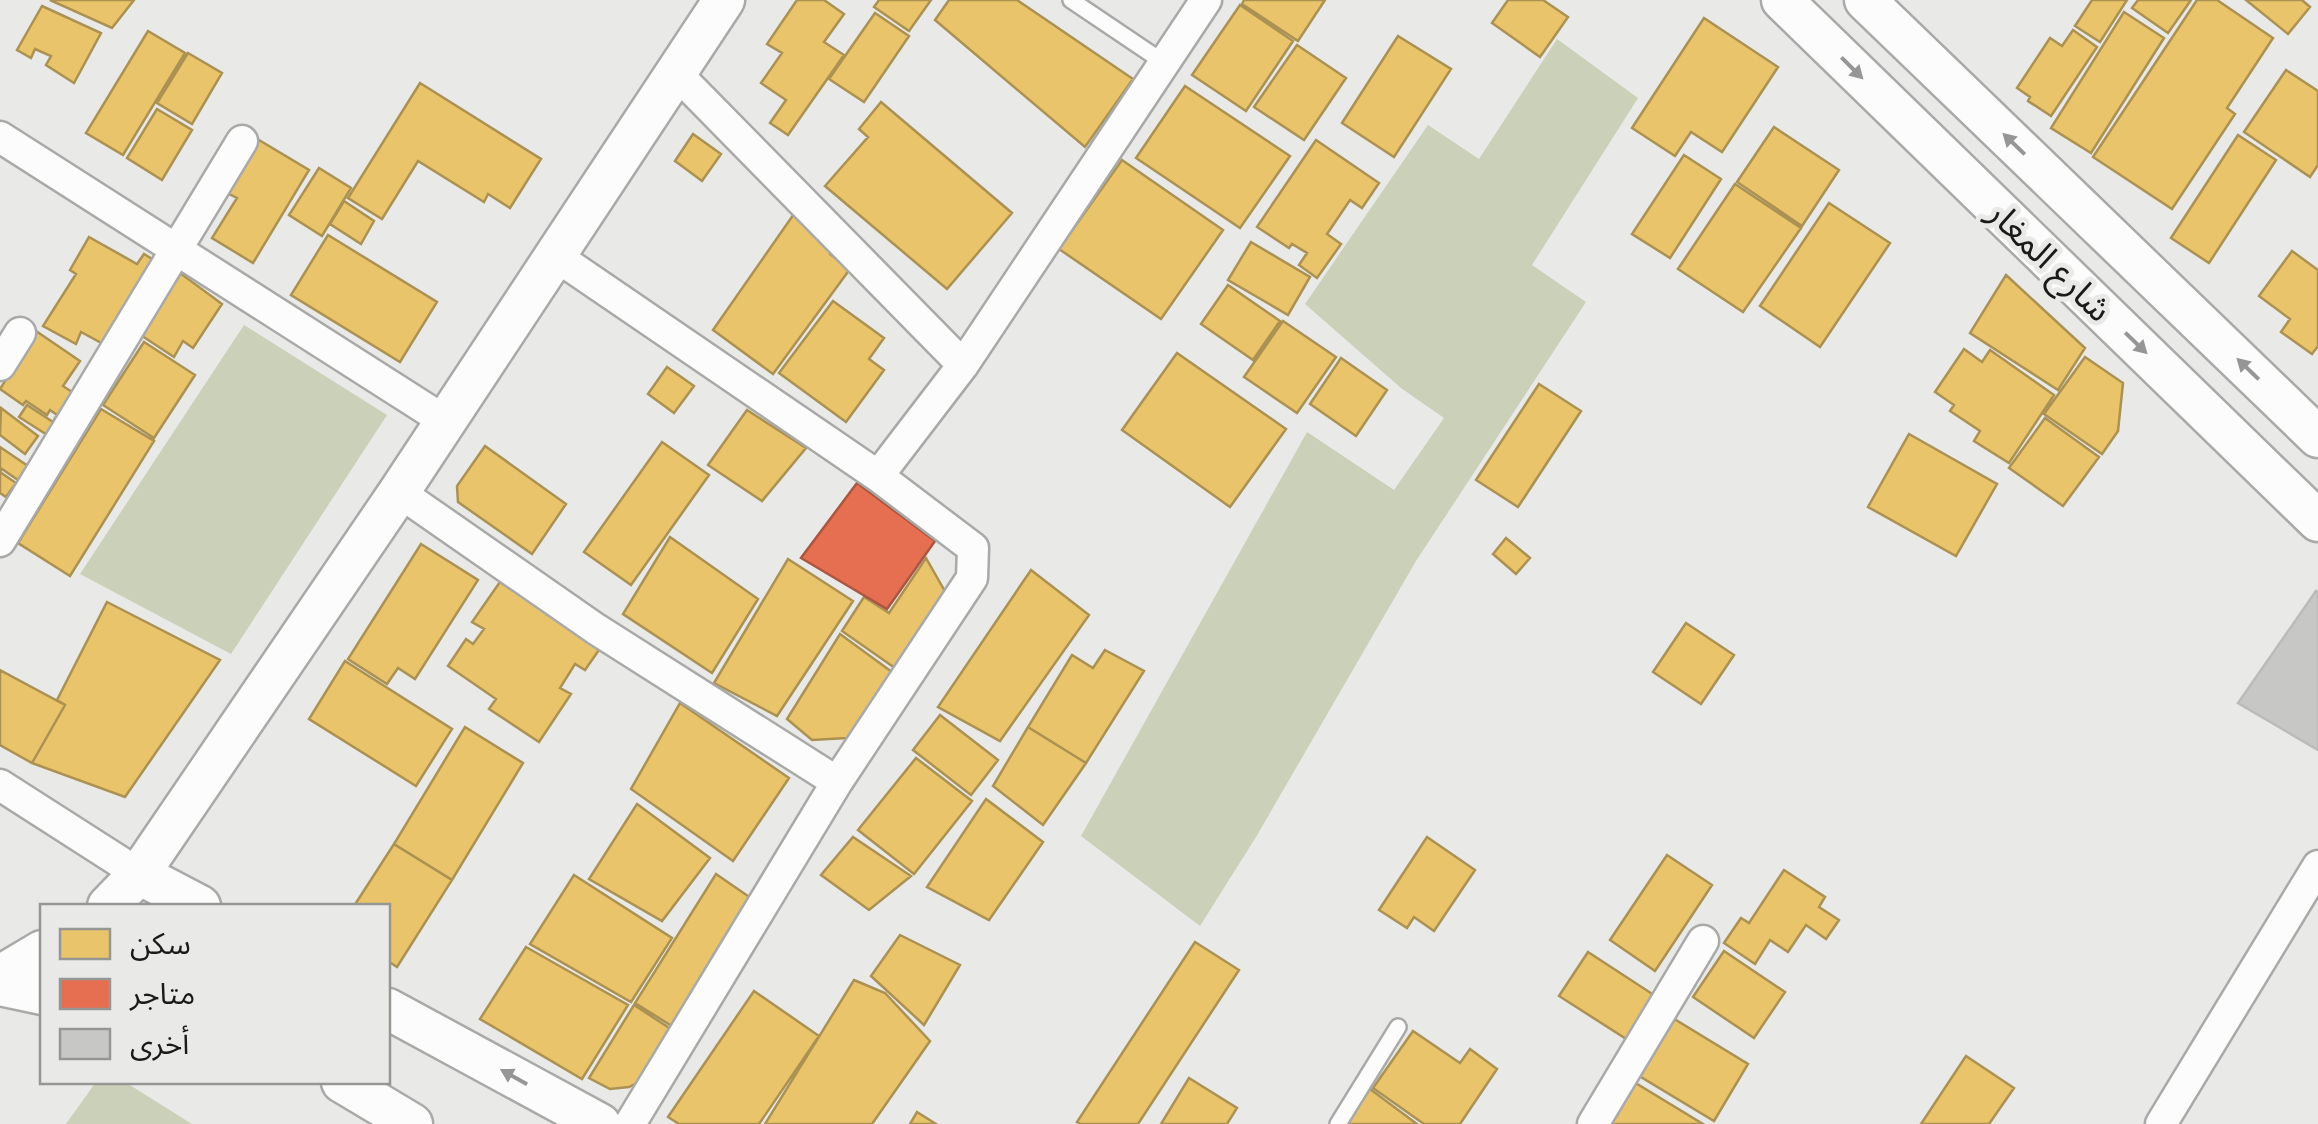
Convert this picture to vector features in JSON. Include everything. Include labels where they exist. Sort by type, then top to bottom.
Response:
[{"type":"street","points":[[110,904],[140,874],[399,492],[724,0]]},
{"type":"street","points":[[878,476],[964,365],[1206,0]]},
{"type":"street","name":"شارع المغار","points":[[1865,0],[2318,437]]},
{"type":"street","name":"شارع المغار","points":[[1800,6],[2318,521]]},
{"type":"street","points":[[677,74],[964,365]]},
{"type":"street","points":[[0,137],[445,421]]},
{"type":"street","points":[[0,542],[242,141]]},
{"type":"street","points":[[554,254],[878,476],[973,548],[975,562],[972,578],[837,782],[630,1124]]},
{"type":"street","points":[[0,366],[20,333]]},
{"type":"street","points":[[399,492],[596,628],[837,782]]},
{"type":"street","points":[[0,784],[140,874],[196,904]]},
{"type":"street","points":[[2161,1124],[2318,866]]},
{"type":"street","points":[[1593,1124],[1703,941]]},
{"type":"street","points":[[0,976],[40,952]]},
{"type":"street","points":[[0,985],[40,994]]},
{"type":"street","points":[[390,1009],[600,1124]]},
{"type":"street","points":[[345,1084],[412,1124]]},
{"type":"lane","points":[[1071,0],[1166,64]]},
{"type":"lane","points":[[1338,1124],[1398,1027]]},
{"type":"green space","points":[[1557,39],[1638,98],[1532,265],[1586,302],[1416,561],[1200,926],[1081,836],[1307,432],[1394,490],[1444,418],[1401,388],[1305,304],[1428,125],[1479,159]]},
{"type":"green space","points":[[244,325],[387,415],[231,654],[80,574]]},
{"type":"green space","points":[[95,1084],[128,1084],[192,1124],[66,1124]]},
{"type":"building: سكن","points":[[50,0],[134,0],[112,28]]},
{"type":"building: سكن","points":[[797,0],[824,0],[844,14],[824,42],[844,55],[788,135],[770,123],[786,100],[761,83],[782,53],[767,44]]},
{"type":"building: سكن","points":[[879,0],[931,0],[909,31],[874,7]]},
{"type":"building: سكن","points":[[949,0],[1017,0],[1133,79],[1085,147],[935,20]]},
{"type":"building: سكن","points":[[1244,0],[1325,0],[1298,41],[1242,4]]},
{"type":"building: سكن","points":[[1508,0],[1543,0],[1568,17],[1540,57],[1492,23]]},
{"type":"building: سكن","points":[[2092,0],[2127,0],[2100,42],[2075,26]]},
{"type":"building: سكن","points":[[2138,0],[2191,0],[2168,33],[2132,8]]},
{"type":"building: سكن","points":[[2197,0],[2217,0],[2273,38],[2227,108],[2235,114],[2172,209],[2093,157]]},
{"type":"building: سكن","points":[[2246,0],[2302,0],[2310,7],[2288,34]]},
{"type":"building: سكن","points":[[1240,5],[1293,41],[1246,111],[1192,75]]},
{"type":"building: سكن","points":[[42,6],[101,33],[74,83],[46,65],[51,56],[35,49],[31,58],[17,50]]},
{"type":"building: سكن","points":[[2124,12],[2164,38],[2091,153],[2051,128]]},
{"type":"building: سكن","points":[[875,13],[909,36],[864,102],[829,79]]},
{"type":"building: سكن","points":[[1704,18],[1778,67],[1722,152],[1691,132],[1675,156],[1632,128]]},
{"type":"building: سكن","points":[[2073,30],[2097,47],[2051,116],[2028,101],[2030,97],[2017,88],[2050,38],[2062,46]]},
{"type":"building: سكن","points":[[148,31],[185,53],[123,155],[86,133]]},
{"type":"building: سكن","points":[[1398,36],[1451,69],[1394,157],[1342,123]]},
{"type":"building: سكن","points":[[1297,45],[1346,78],[1304,140],[1254,107]]},
{"type":"building: سكن","points":[[188,53],[222,73],[192,124],[157,103]]},
{"type":"building: سكن","points":[[2286,70],[2318,91],[2318,165],[2310,177],[2244,132]]},
{"type":"building: سكن","points":[[420,83],[541,159],[510,208],[488,194],[484,202],[418,161],[382,219],[348,198]]},
{"type":"building: سكن","points":[[1185,86],[1290,156],[1240,228],[1136,158]]},
{"type":"building: سكن","points":[[881,102],[1012,213],[947,289],[825,186],[868,137],[859,129]]},
{"type":"building: سكن","points":[[157,109],[192,130],[162,180],[127,158]]},
{"type":"building: سكن","points":[[1774,127],[1839,170],[1802,226],[1737,182]]},
{"type":"building: سكن","points":[[693,134],[721,154],[702,181],[675,161]]},
{"type":"building: سكن","points":[[2238,135],[2276,160],[2209,263],[2171,238]]},
{"type":"building: سكن","points":[[259,140],[309,170],[253,263],[212,238],[237,198],[227,193]]},
{"type":"building: سكن","points":[[1316,140],[1379,183],[1362,208],[1350,200],[1327,234],[1341,244],[1317,278],[1299,265],[1307,253],[1292,244],[1289,248],[1257,227]]},
{"type":"building: سكن","points":[[1684,155],[1721,179],[1670,258],[1632,234]]},
{"type":"building: سكن","points":[[1122,160],[1223,230],[1161,319],[1059,249]]},
{"type":"building: سكن","points":[[319,168],[351,188],[322,236],[289,215]]},
{"type":"building: سكن","points":[[1735,184],[1801,228],[1743,312],[1678,269]]},
{"type":"building: سكن","points":[[344,201],[374,221],[361,244],[330,224]]},
{"type":"building: سكن","points":[[1829,203],[1890,243],[1820,347],[1760,306]]},
{"type":"building: سكن","points":[[796,211],[839,242],[830,254],[850,269],[773,374],[713,330]]},
{"type":"building: سكن","points":[[328,235],[437,302],[400,362],[291,295]]},
{"type":"building: سكن","points":[[89,237],[137,264],[144,254],[160,264],[107,346],[81,332],[76,344],[43,326],[76,274],[70,270]]},
{"type":"building: سكن","points":[[1251,242],[1310,277],[1288,315],[1228,280]]},
{"type":"building: سكن","points":[[2292,251],[2318,270],[2318,346],[2312,354],[2281,332],[2290,319],[2259,296]]},
{"type":"building: سكن","points":[[176,270],[222,304],[193,348],[183,341],[174,357],[136,332]]},
{"type":"building: سكن","points":[[2006,275],[2085,348],[2058,390],[1970,333]]},
{"type":"building: سكن","points":[[1228,285],[1280,321],[1253,360],[1201,324]]},
{"type":"building: سكن","points":[[833,301],[884,338],[869,359],[884,370],[846,422],[779,373]]},
{"type":"building: سكن","points":[[1283,321],[1336,357],[1297,413],[1244,377]]},
{"type":"building: سكن","points":[[36,331],[80,361],[63,386],[75,394],[60,417],[50,410],[47,415],[26,401],[23,405],[0,389]]},
{"type":"building: سكن","points":[[144,342],[195,375],[154,438],[103,405]]},
{"type":"building: سكن","points":[[1964,349],[1982,362],[1990,350],[2054,395],[2009,463],[1974,441],[1980,431],[1950,411],[1954,405],[1935,392]]},
{"type":"building: سكن","points":[[1177,353],[1286,429],[1230,507],[1122,430]]},
{"type":"building: سكن","points":[[2085,357],[2123,383],[2118,431],[2102,454],[2044,414]]},
{"type":"building: سكن","points":[[1341,358],[1387,390],[1356,436],[1310,404]]},
{"type":"building: سكن","points":[[667,367],[694,386],[674,413],[648,394]]},
{"type":"building: سكن","points":[[1539,384],[1581,411],[1518,507],[1476,480]]},
{"type":"building: سكن","points":[[27,405],[53,422],[55,418],[62,423],[52,438],[19,417]]},
{"type":"building: سكن","points":[[1,408],[38,436],[25,454],[0,435]]},
{"type":"building: سكن","points":[[101,409],[154,441],[70,576],[18,543]]},
{"type":"building: سكن","points":[[747,410],[806,448],[762,501],[708,465]]},
{"type":"building: سكن","points":[[2045,418],[2099,457],[2063,506],[2009,468]]},
{"type":"building: سكن","points":[[1909,434],[1997,484],[1956,556],[1868,507]]},
{"type":"building: سكن","points":[[662,442],[709,475],[631,585],[584,552]]},
{"type":"building: سكن","points":[[485,446],[566,504],[532,554],[458,502],[457,486]]},
{"type":"building: سكن","points":[[0,447],[28,466],[18,480],[2,469],[0,472]]},
{"type":"building: سكن","points":[[0,472],[16,483],[6,497],[0,493]]},
{"type":"building: سكن","points":[[670,537],[758,599],[712,673],[623,614]]},
{"type":"building: سكن","points":[[1506,538],[1530,558],[1516,574],[1493,554]]},
{"type":"building: سكن","points":[[421,544],[478,580],[415,679],[398,668],[387,684],[348,659]]},
{"type":"building: سكن","points":[[926,558],[947,595],[895,668],[842,631],[864,597],[889,613]]},
{"type":"building: سكن","points":[[788,559],[853,601],[777,716],[714,683]]},
{"type":"building: سكن","points":[[1031,570],[1089,615],[1000,741],[938,707]]},
{"type":"building: سكن","points":[[500,582],[601,647],[585,670],[575,664],[560,688],[571,694],[539,742],[489,709],[496,699],[448,666],[466,639],[473,644],[484,629],[472,622]]},
{"type":"building: سكن","points":[[107,602],[220,660],[125,797],[32,763],[65,705],[57,700]]},
{"type":"building: سكن","points":[[1686,623],[1734,655],[1701,704],[1653,672]]},
{"type":"building: سكن","points":[[840,634],[892,672],[847,738],[812,740],[787,719]]},
{"type":"building: سكن","points":[[1105,650],[1144,671],[1086,763],[1028,727],[1072,655],[1093,668]]},
{"type":"building: سكن","points":[[345,661],[452,729],[416,786],[309,719]]},
{"type":"building: سكن","points":[[0,670],[65,705],[32,763],[0,745]]},
{"type":"building: سكن","points":[[680,703],[789,778],[733,861],[631,789]]},
{"type":"building: سكن","points":[[940,715],[998,760],[971,795],[913,750]]},
{"type":"building: سكن","points":[[465,727],[523,763],[452,880],[394,844]]},
{"type":"building: سكن","points":[[1028,727],[1086,763],[1043,825],[993,786]]},
{"type":"building: سكن","points":[[916,758],[972,801],[914,874],[858,830]]},
{"type":"building: سكن","points":[[986,799],[1043,842],[989,920],[927,887]]},
{"type":"building: سكن","points":[[637,804],[710,858],[662,921],[589,879]]},
{"type":"building: سكن","points":[[853,837],[911,876],[869,910],[821,875]]},
{"type":"building: سكن","points":[[1427,837],[1475,870],[1434,931],[1414,917],[1407,928],[1379,910]]},
{"type":"building: سكن","points":[[394,844],[452,880],[397,967],[390,962],[390,904],[355,904]]},
{"type":"building: سكن","points":[[1667,855],[1712,885],[1655,971],[1610,940]]},
{"type":"building: سكن","points":[[1784,870],[1825,897],[1819,907],[1839,920],[1826,939],[1806,925],[1788,952],[1770,940],[1755,964],[1724,943],[1741,918],[1749,923]]},
{"type":"building: سكن","points":[[716,874],[761,905],[675,1028],[635,1003]]},
{"type":"building: سكن","points":[[574,875],[672,938],[631,1002],[530,944]]},
{"type":"building: سكن","points":[[900,935],[960,965],[924,1025],[871,976]]},
{"type":"building: سكن","points":[[1195,942],[1239,970],[1138,1124],[1077,1122]]},
{"type":"building: سكن","points":[[526,947],[628,1005],[582,1079],[480,1019]]},
{"type":"building: سكن","points":[[1724,951],[1785,992],[1754,1038],[1693,997]]},
{"type":"building: سكن","points":[[1588,952],[1660,999],[1631,1042],[1559,996]]},
{"type":"building: سكن","points":[[854,980],[885,993],[930,1041],[872,1124],[765,1124]]},
{"type":"building: سكن","points":[[754,991],[819,1036],[759,1124],[679,1124],[668,1117]]},
{"type":"building: سكن","points":[[634,1005],[674,1031],[641,1081],[610,1089],[589,1078]]},
{"type":"building: سكن","points":[[1671,1017],[1748,1064],[1714,1121],[1636,1074]]},
{"type":"building: سكن","points":[[1413,1031],[1460,1063],[1470,1049],[1497,1069],[1460,1124],[1424,1124],[1373,1088]]},
{"type":"building: سكن","points":[[1966,1056],[2014,1088],[1989,1124],[1921,1124]]},
{"type":"building: سكن","points":[[1189,1078],[1237,1108],[1227,1124],[1161,1124]]},
{"type":"building: سكن","points":[[1634,1082],[1703,1124],[1611,1124]]},
{"type":"building: سكن","points":[[1370,1089],[1417,1124],[1345,1124]]},
{"type":"building: سكن","points":[[917,1112],[936,1124],[910,1124]]},
{"type":"building: متاجر","points":[[857,483],[935,541],[887,609],[801,558]]},
{"type":"building: أخرى","points":[[2318,593],[2318,750],[2238,703]]}]
